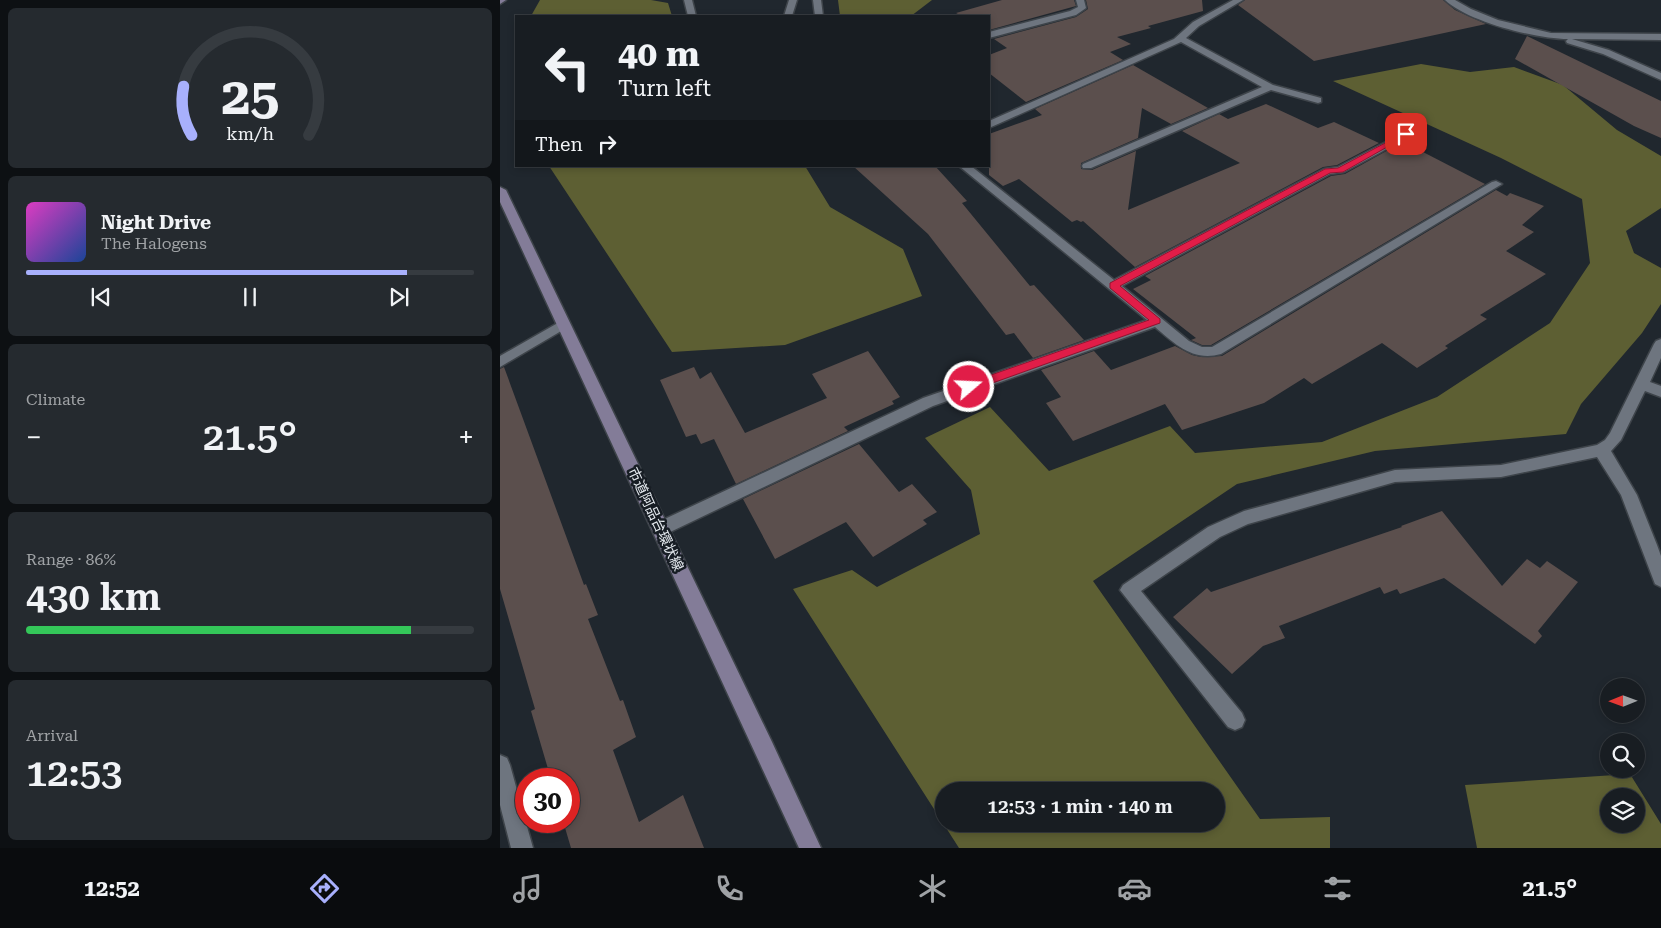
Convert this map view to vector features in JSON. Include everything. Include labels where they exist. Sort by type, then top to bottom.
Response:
[{"type":"street","points":[[688,0],[692,15]]},
{"type":"street","points":[[788,15],[793,0]]},
{"type":"street","points":[[817,0],[819,15]]},
{"type":"street","points":[[990,35],[1073,12],[1082,8],[1080,0]]},
{"type":"street","points":[[990,125],[1180,38],[1196,24],[1239,0]]},
{"type":"street","points":[[1449,0],[1468,11],[1495,22],[1606,52],[1661,77]]},
{"type":"street","points":[[1551,36],[1661,37]]},
{"type":"street","points":[[1180,38],[1270,87],[1318,100]]},
{"type":"street","points":[[1087,166],[1270,87]]},
{"type":"street","points":[[1113,286],[1328,171],[1340,170],[1406,134]]},
{"type":"street","points":[[965,167],[1192,349],[1209,354],[1496,184]]},
{"type":"street","name":"市道阿品台環状線","points":[[500,190],[810,848]]},
{"type":"street","points":[[660,529],[928,402],[1157,321]]},
{"type":"street","points":[[500,362],[563,324]]},
{"type":"street","points":[[1235,720],[1129,590],[1214,532],[1233,522],[1253,516],[1395,476],[1501,471],[1601,450],[1610,444],[1616,436],[1661,344]]},
{"type":"street","points":[[1641,384],[1661,392]]},
{"type":"street","points":[[1601,450],[1612,463],[1626,489],[1661,579]]},
{"type":"street","points":[[500,765],[522,848]]},
{"type":"green space","points":[[540,0],[651,0],[668,3],[672,15],[532,15]]},
{"type":"green space","points":[[838,0],[932,0],[912,15],[840,15]]},
{"type":"green space","points":[[1421,64],[1470,72],[1514,67],[1563,85],[1617,130],[1661,156],[1661,208],[1626,231],[1634,253],[1661,268],[1661,304],[1642,333],[1581,404],[1566,434],[1375,451],[1237,484],[1093,581],[1260,819],[1330,817],[1330,848],[959,848],[949,832],[1225,832],[1225,782],[935,782],[935,811],[793,589],[852,570],[877,587],[980,534],[971,490],[925,438],[990,407],[1049,471],[1170,426],[1195,453],[1322,442],[1437,397],[1550,323],[1590,263],[1582,199],[1501,158],[1333,81]]},
{"type":"green space","points":[[550,167],[806,167],[830,207],[903,249],[922,296],[785,345],[672,352]]},
{"type":"green space","points":[[1600,776],[1600,778],[1632,778],[1639,788],[1600,788],[1600,833],[1645,833],[1645,798],[1661,824],[1661,848],[1477,848],[1465,785]]},
{"type":"building","points":[[1002,0],[1074,0],[1076,6],[990,30],[990,15],[960,15],[956,13]]},
{"type":"building","points":[[1086,0],[1202,0],[1203,11],[1148,26],[1151,28],[1117,37],[1131,44],[1110,52],[1123,60],[1026,102],[990,74],[990,55],[1007,48],[994,39],[1076,17],[1088,9]]},
{"type":"building","points":[[1245,0],[1443,0],[1455,10],[1486,24],[1314,61],[1238,5]]},
{"type":"building","points":[[1527,36],[1661,101],[1661,138],[1634,126],[1515,59]]},
{"type":"building","points":[[1133,65],[1208,108],[1171,124],[1142,108],[1138,138],[1081,163],[1081,169],[1092,170],[1136,151],[1128,210],[1240,163],[1182,131],[1219,114],[1228,119],[1266,104],[1318,128],[1334,122],[1379,143],[1337,165],[1323,167],[1135,267],[1083,221],[1077,220],[1072,222],[1019,179],[1003,186],[989,175],[990,134],[1042,115],[1035,109]]},
{"type":"building","points":[[1390,149],[1401,155],[1411,150],[1419,154],[1423,152],[1485,184],[1211,345],[1202,345],[1191,340],[1196,338],[1133,289],[1151,280],[1145,276],[1331,176],[1345,174]]},
{"type":"building","points":[[854,167],[936,167],[967,201],[962,203],[1030,286],[1034,285],[1084,340],[1033,358],[1014,333],[1006,335],[928,234]]},
{"type":"building","points":[[1496,190],[1507,196],[1510,193],[1544,206],[1522,225],[1534,232],[1506,251],[1546,274],[1480,315],[1487,319],[1445,346],[1448,348],[1417,368],[1382,343],[1312,384],[1304,378],[1264,403],[1182,430],[1165,404],[1073,441],[1046,403],[1061,397],[1041,370],[1094,351],[1111,370],[1175,346],[1192,355],[1201,357],[1222,356]]},
{"type":"building","points":[[868,351],[900,397],[892,401],[894,404],[844,427],[848,431],[736,484],[714,439],[701,444],[696,434],[686,437],[660,380],[694,367],[700,379],[711,372],[745,433],[827,398],[812,374]]},
{"type":"building","points":[[504,367],[584,585],[586,584],[598,615],[588,619],[620,701],[623,700],[636,737],[613,750],[639,822],[683,795],[704,848],[571,848],[567,833],[580,833],[580,768],[548,768],[531,711],[535,709],[500,589],[500,369]]},
{"type":"building","points":[[859,444],[899,492],[912,484],[937,512],[923,520],[927,524],[873,557],[846,522],[775,559],[743,499]]},
{"type":"building","points":[[1442,511],[1502,586],[1527,559],[1540,568],[1547,561],[1578,582],[1538,631],[1542,636],[1535,644],[1444,578],[1400,594],[1397,589],[1384,594],[1380,587],[1279,626],[1285,638],[1263,646],[1232,674],[1173,617],[1207,588],[1211,592],[1402,527]]},
{"type":"route","points":[[969,387],[1157,321],[1113,286],[1328,171],[1340,170],[1406,134]]}]
